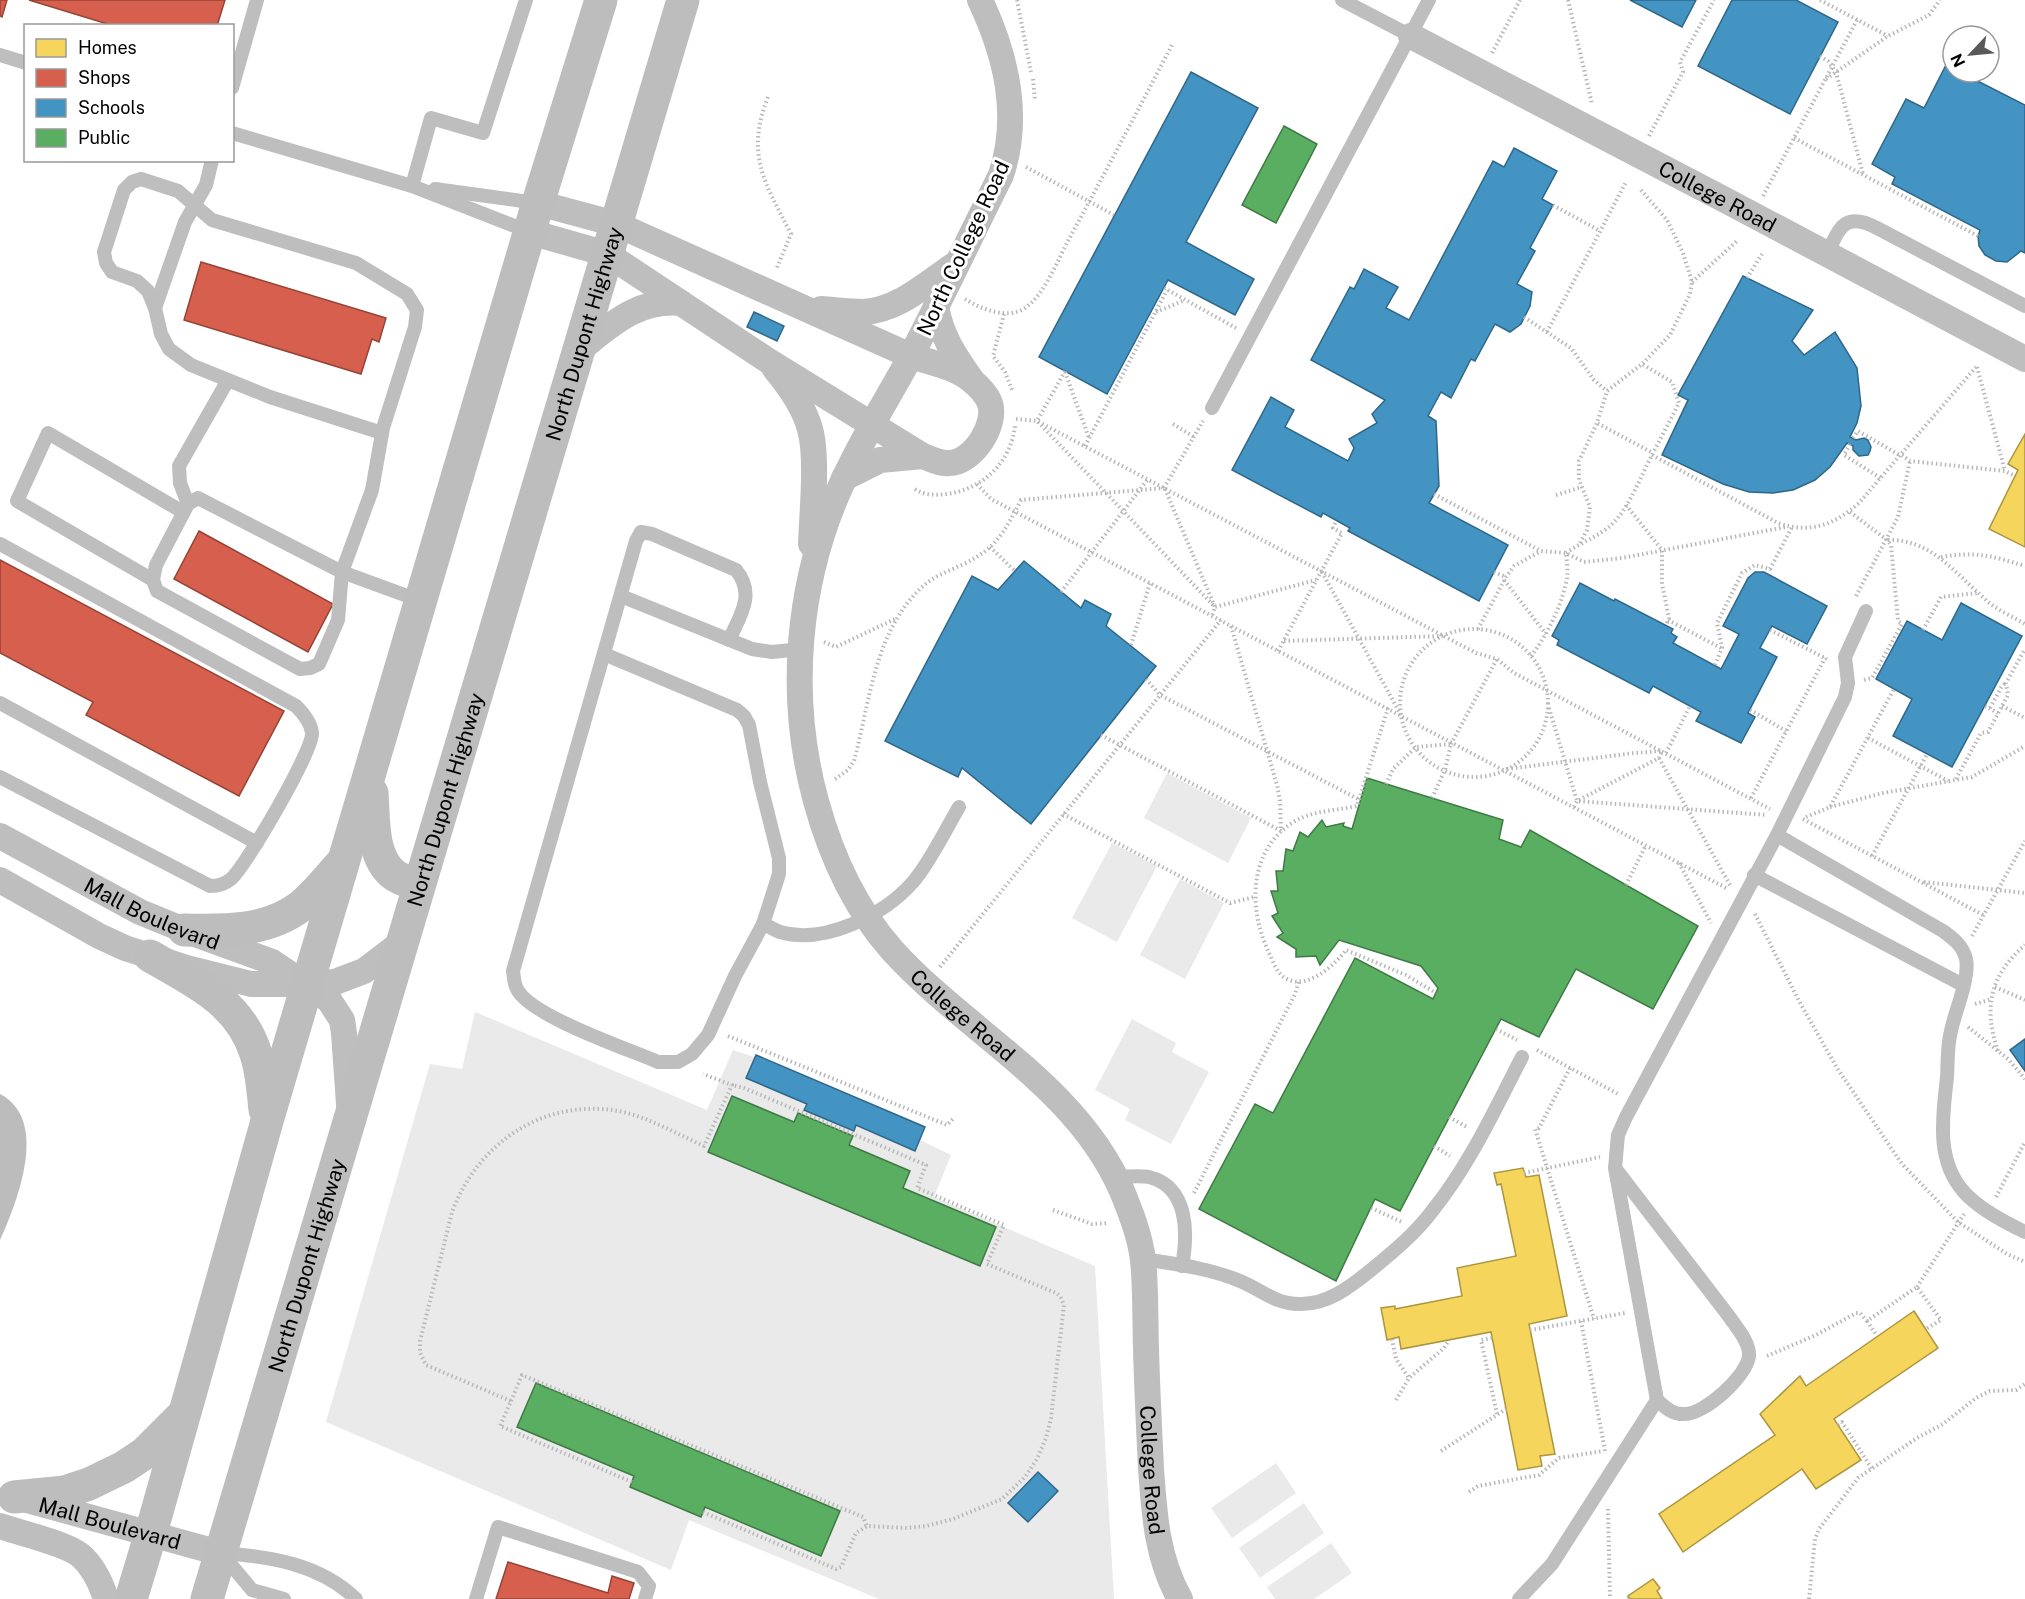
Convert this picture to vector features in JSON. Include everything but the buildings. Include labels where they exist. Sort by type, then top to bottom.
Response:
[{"type":"highway","points":[[130,1599],[151,1533],[267,1120],[534,217],[601,0]]},
{"type":"highway","name":"North Dupont Highway","points":[[207,1599],[683,0]]},
{"type":"highway","points":[[370,773],[376,844],[381,857],[390,872],[419,885]]},
{"type":"highway","points":[[184,930],[230,931],[268,924],[301,906],[344,862]]},
{"type":"highway","points":[[150,956],[210,991],[231,1010],[247,1030],[257,1056],[267,1120]]},
{"type":"highway","points":[[7,1495],[65,1491],[89,1484],[124,1467],[145,1453],[185,1412]]},
{"type":"street","name":"North College Road","points":[[911,356],[1001,175],[1007,157],[1010,93],[1006,68],[980,0]]},
{"type":"street","name":"College Road","points":[[1411,36],[2025,359]]},
{"type":"street","points":[[534,217],[612,239],[805,308],[911,356],[960,372],[971,379]]},
{"type":"street","points":[[612,239],[681,303],[767,360],[873,423],[923,456],[941,463],[952,464],[966,458],[979,446],[986,433],[990,401],[950,349],[940,326],[936,307]]},
{"type":"street","points":[[805,308],[865,312],[886,307],[906,297],[957,263]]},
{"type":"street","points":[[578,351],[618,319],[639,308],[664,302],[681,303]]},
{"type":"street","points":[[873,423],[911,356]]},
{"type":"street","points":[[767,360],[788,385],[810,428],[813,447],[810,577]]},
{"type":"street","name":"College Road","points":[[873,423],[835,499],[810,577],[812,645],[800,700],[810,781],[837,863],[851,894],[866,918],[914,974],[1051,1092],[1085,1129],[1116,1177],[1132,1215],[1143,1259],[1153,1496],[1160,1548],[1169,1580],[1180,1599]]},
{"type":"street","points":[[844,478],[880,460],[923,456]]},
{"type":"street","name":"Mall Boulevard","points":[[0,836],[120,901],[184,930],[272,962],[329,1000],[342,1020],[346,1043],[349,1120]]},
{"type":"street","name":"Mall Boulevard","points":[[0,880],[99,936],[187,968],[251,984],[335,982],[364,971],[402,942]]},
{"type":"street","name":"Mall Boulevard","points":[[7,1495],[220,1553]]},
{"type":"street","name":"Mall Boulevard","points":[[0,1526],[78,1553],[89,1564],[106,1599]]},
{"type":"lane","points":[[234,81],[257,0]]},
{"type":"lane","points":[[412,186],[431,118],[483,133],[526,0]]},
{"type":"lane","points":[[1342,0],[1411,36]]},
{"type":"lane","points":[[1212,408],[1429,0]]},
{"type":"lane","points":[[0,55],[24,62]]},
{"type":"lane","points":[[234,134],[412,186],[534,217]]},
{"type":"lane","points":[[155,308],[185,222],[206,184],[212,162]]},
{"type":"lane","points":[[382,433],[270,397],[191,365],[169,349],[161,334],[148,291],[137,281],[112,272],[106,263],[104,252],[124,190],[132,182],[141,179],[178,191],[212,220],[356,263],[407,294],[417,309],[415,327],[382,433],[372,490],[342,572],[338,620],[319,664],[300,669],[157,591],[153,580],[156,565],[186,508],[198,498],[342,572],[421,601]]},
{"type":"lane","points":[[412,186],[534,217]]},
{"type":"lane","points":[[1827,255],[1840,229],[1849,221],[1859,220],[2025,306]]},
{"type":"lane","points":[[186,508],[180,483],[179,466],[228,380]]},
{"type":"lane","points":[[153,580],[17,501],[48,433],[186,508]]},
{"type":"lane","points":[[604,654],[737,710],[744,716],[749,725],[760,782],[779,858],[779,874],[763,924],[735,976],[708,1035],[693,1054],[678,1062],[658,1062],[550,1017],[526,1001],[516,988],[513,971],[636,541],[641,532],[652,534],[736,570],[744,579],[747,591],[742,612],[729,640]]},
{"type":"lane","points":[[0,544],[296,706],[304,714],[312,733],[311,744],[303,761],[257,843],[231,879],[220,885],[210,886],[0,777]]},
{"type":"lane","points":[[621,596],[752,649],[772,652],[812,645]]},
{"type":"lane","points":[[1616,1161],[1728,1315],[1745,1340],[1749,1354],[1747,1365],[1737,1379],[1713,1401],[1687,1415],[1669,1412],[1657,1400],[1616,1161],[1618,1135],[1777,835],[1845,697],[1848,683],[1845,657],[1866,611]]},
{"type":"lane","points":[[0,703],[257,843]]},
{"type":"lane","points":[[763,924],[780,932],[824,933],[866,918],[897,898],[915,880],[959,807]]},
{"type":"lane","points":[[1777,835],[1943,932],[1956,941],[1963,950],[1966,967],[1950,1034],[1942,1129],[1945,1155],[1953,1178],[1964,1193],[1988,1211],[2025,1232]]},
{"type":"lane","points":[[1754,875],[1963,986]]},
{"type":"lane","points":[[1143,1259],[1198,1268],[1241,1281],[1281,1302],[1299,1304],[1317,1302],[1338,1294],[1401,1245],[1432,1212],[1455,1180],[1525,1051]]},
{"type":"lane","points":[[1116,1177],[1149,1177],[1161,1181],[1175,1194],[1184,1212],[1187,1239],[1182,1266]]},
{"type":"lane","points":[[1519,1599],[1552,1563],[1657,1400]]},
{"type":"lane","points":[[476,1599],[498,1527],[638,1572],[649,1586],[645,1599]]},
{"type":"lane","points":[[220,1553],[252,1590],[284,1599]]},
{"type":"lane","points":[[220,1553],[258,1556],[290,1563],[319,1573],[345,1588],[356,1599]]},
{"type":"path","points":[[1492,54],[1520,0]]},
{"type":"path","points":[[1568,0],[1599,135]]},
{"type":"path","points":[[1648,136],[1683,72],[1680,62],[1714,0]]},
{"type":"path","points":[[1820,0],[1888,36]]},
{"type":"path","points":[[1826,79],[1888,36],[1929,15],[1940,0]]},
{"type":"path","points":[[1756,203],[1762,197],[1857,20]]},
{"type":"path","points":[[959,296],[990,311],[1004,314],[1018,312],[1034,300],[1090,202],[1172,45]]},
{"type":"path","points":[[1820,56],[1833,65],[1836,72],[1863,175]]},
{"type":"path","points":[[768,98],[759,123],[758,161],[765,184],[791,234],[775,274]]},
{"type":"path","points":[[1794,138],[1978,236]]},
{"type":"path","points":[[1026,167],[1114,215]]},
{"type":"path","points":[[1547,332],[1626,182]]},
{"type":"path","points":[[1580,543],[1587,530],[1590,507],[1579,480],[1579,461],[1597,423],[1607,391],[1642,364],[1670,336],[1690,294],[1692,282],[1683,253],[1667,220],[1641,190]]},
{"type":"path","points":[[1553,205],[1600,231]]},
{"type":"path","points":[[1692,282],[1737,241]]},
{"type":"path","points":[[1747,278],[1762,254]]},
{"type":"path","points":[[1085,446],[1166,289],[1237,328]]},
{"type":"path","points":[[1155,313],[1185,300]]},
{"type":"path","points":[[993,356],[1004,314]]},
{"type":"path","points":[[1524,317],[1571,348],[1594,380],[1607,391]]},
{"type":"path","points":[[1566,553],[1611,525],[1626,505],[1679,403],[1672,382],[1642,364]]},
{"type":"path","points":[[1434,494],[1541,551],[1566,553],[1584,562],[1600,562],[1790,527],[1815,527],[1838,519],[1850,511],[1882,478],[1976,367],[2005,471]]},
{"type":"path","points":[[1037,421],[1065,371],[1089,438]]},
{"type":"path","points":[[1016,418],[1037,421],[1443,636],[1476,653],[1497,659],[1514,673],[1770,809]]},
{"type":"path","points":[[1164,488],[1204,420]]},
{"type":"path","points":[[1037,421],[1215,607]]},
{"type":"path","points":[[1597,423],[1778,523],[1790,527]]},
{"type":"path","points":[[1173,424],[1194,437]]},
{"type":"path","points":[[1853,438],[1858,431],[1910,461],[2005,471],[2015,476]]},
{"type":"path","points":[[1850,444],[1844,455],[1882,478]]},
{"type":"path","points":[[1866,611],[1855,597],[1898,517],[1910,461]]},
{"type":"path","points":[[1061,592],[1148,479]]},
{"type":"path","points":[[977,484],[991,499],[1728,889],[1725,895]]},
{"type":"path","points":[[1556,495],[1582,487]]},
{"type":"path","points":[[832,780],[848,771],[854,761],[878,664],[897,618],[929,581],[980,556],[990,548],[1007,529],[1021,500],[1164,488]]},
{"type":"path","points":[[1164,488],[1215,607],[1212,616]]},
{"type":"path","points":[[1626,505],[1662,550],[1662,584],[1668,620],[1666,626]]},
{"type":"path","points":[[1848,683],[1872,678],[1902,624],[1898,621],[1893,552],[1887,540],[1850,511]]},
{"type":"path","points":[[1278,651],[1342,533],[1333,528],[1336,521]]},
{"type":"path","points":[[1715,665],[1722,648],[1716,626],[1725,605],[1748,568],[1760,565],[1770,569],[1790,527]]},
{"type":"path","points":[[1887,540],[1901,539],[1920,544],[1940,557],[1986,601],[2025,624]]},
{"type":"path","points":[[990,548],[1016,571]]},
{"type":"path","points":[[1478,629],[1505,578],[1514,566],[1541,551]]},
{"type":"path","points":[[1531,656],[1546,634],[1564,592],[1568,575],[1566,553]]},
{"type":"path","points":[[1940,557],[1977,553],[2025,566]]},
{"type":"path","points":[[1321,571],[1416,747],[1432,763],[1445,770],[1473,776],[1487,775],[1504,770],[1566,761],[1664,752]]},
{"type":"path","points":[[1494,572],[1505,578],[1546,634]]},
{"type":"path","points":[[1215,607],[1317,580]]},
{"type":"path","points":[[1131,645],[1150,583]]},
{"type":"path","points":[[1923,630],[1941,597],[1978,593]]},
{"type":"path","points":[[1725,605],[1732,608]]},
{"type":"path","points":[[812,645],[836,647],[897,618]]},
{"type":"path","points":[[937,971],[1221,620]]},
{"type":"path","points":[[1668,620],[1722,648]]},
{"type":"path","points":[[1101,735],[1281,831],[1280,801],[1231,626]]},
{"type":"path","points":[[1401,716],[1402,687],[1406,673],[1422,649],[1443,636],[1461,630],[1478,629],[1503,635],[1516,642],[1531,656],[1542,675],[1547,704],[1546,718],[1534,745],[1525,756],[1504,770]]},
{"type":"path","points":[[1770,630],[1846,669]]},
{"type":"path","points":[[1284,641],[1443,636]]},
{"type":"path","points":[[1990,708],[2025,649]]},
{"type":"path","points":[[1751,798],[1825,658]]},
{"type":"path","points":[[1432,798],[1445,770],[1451,744],[1497,659]]},
{"type":"path","points":[[1146,679],[1160,695],[1360,800]]},
{"type":"path","points":[[1956,780],[1982,733],[1988,732],[2008,695],[2006,683]]},
{"type":"path","points":[[1830,807],[1894,689]]},
{"type":"path","points":[[1547,704],[1577,801]]},
{"type":"path","points":[[1985,705],[1998,713]]},
{"type":"path","points":[[2002,705],[2025,718]]},
{"type":"path","points":[[1574,807],[1577,801],[1659,758],[1690,706]]},
{"type":"path","points":[[1388,708],[1357,806],[1316,812],[1284,829],[1262,858],[1254,897],[1259,929],[1276,969],[1290,981],[1299,981],[1320,974],[1346,950],[1406,975],[1436,993]]},
{"type":"path","points":[[1750,710],[1786,731]]},
{"type":"path","points":[[1868,738],[1949,782]]},
{"type":"path","points":[[1386,784],[1393,769],[1416,747],[1451,744]]},
{"type":"path","points":[[1985,916],[1801,818],[1830,807],[1883,793],[1972,777],[2025,746]]},
{"type":"path","points":[[1872,856],[1927,754]]},
{"type":"path","points":[[1659,758],[1731,885]]},
{"type":"path","points":[[1577,801],[1767,815]]},
{"type":"path","points":[[1063,814],[1230,903],[1254,897]]},
{"type":"path","points":[[1963,950],[1985,916],[2025,841]]},
{"type":"path","points":[[1626,885],[1646,845]]},
{"type":"path","points":[[1679,863],[1711,926],[1716,914]]},
{"type":"path","points":[[1920,882],[2025,893]]},
{"type":"path","points":[[1753,911],[1799,1001],[1837,1068],[1902,1164],[1958,1222],[2007,1254],[2025,1262]]},
{"type":"path","points":[[1998,1051],[1990,1021],[1995,987],[2000,973],[2025,945]]},
{"type":"path","points":[[1194,1194],[1295,994],[1299,981]]},
{"type":"path","points":[[1995,987],[2025,1000]]},
{"type":"path","points":[[1965,1025],[2008,1059],[2025,1079]]},
{"type":"path","points":[[1496,1029],[1520,1041]]},
{"type":"path","points":[[728,1036],[947,1125],[954,1118]]},
{"type":"path","points":[[1525,1051],[1570,1068],[1623,1096]]},
{"type":"path","points":[[1570,1068],[1539,1128],[1535,1129],[1594,1319]]},
{"type":"path","points":[[703,1074],[732,1086],[744,1088],[926,1165],[917,1188],[1004,1225],[987,1264],[1056,1293],[1064,1305],[1051,1418],[1046,1438],[1025,1477],[1002,1499],[953,1519],[926,1526],[907,1528],[867,1526],[856,1533],[841,1567],[836,1569],[703,1512]]},
{"type":"path","points":[[511,1401],[426,1365],[420,1353],[420,1341],[452,1212],[472,1172],[488,1153],[520,1128],[557,1113],[589,1108],[636,1116],[704,1146],[732,1086]]},
{"type":"path","points":[[1988,1211],[2025,1142]]},
{"type":"path","points":[[1524,1173],[1547,1168],[1616,1161]]},
{"type":"path","points":[[1867,1321],[1917,1287],[1974,1200]]},
{"type":"path","points":[[1371,1208],[1416,1229]]},
{"type":"path","points":[[1053,1210],[1092,1224],[1108,1223]]},
{"type":"path","points":[[1917,1287],[1941,1320],[1926,1329]]},
{"type":"path","points":[[1530,1330],[1641,1311]]},
{"type":"path","points":[[1764,1357],[1816,1335],[1856,1313],[1860,1313],[1877,1336]]},
{"type":"path","points":[[1581,1321],[1609,1475]]},
{"type":"path","points":[[1492,1338],[1481,1340],[1497,1414]]},
{"type":"path","points":[[1392,1339],[1396,1359],[1409,1378]]},
{"type":"path","points":[[1396,1400],[1409,1378],[1444,1348],[1449,1340]]},
{"type":"path","points":[[632,1482],[500,1426],[522,1375],[863,1517],[867,1526]]},
{"type":"path","points":[[1809,1599],[1815,1539],[1819,1529],[1858,1478],[1917,1438],[1943,1424],[1976,1398],[1990,1391],[2016,1390],[2025,1384]]},
{"type":"path","points":[[1441,1451],[1506,1409]]},
{"type":"path","points":[[1838,1425],[1842,1422],[1872,1469]]},
{"type":"path","points":[[1469,1492],[1478,1486],[1539,1475],[1559,1458],[1627,1447]]},
{"type":"path","points":[[1608,1500],[1610,1599]]},
{"type":"shaded area","points":[[1167,773],[1251,818],[1228,863],[1144,818]]},
{"type":"shaded area","points":[[1112,843],[1157,866],[1117,942],[1072,918]]},
{"type":"shaded area","points":[[1180,879],[1224,903],[1185,979],[1140,955]]},
{"type":"shaded area","points":[[475,1012],[707,1110],[733,1050],[754,1057],[756,1055],[925,1127],[920,1140],[951,1155],[934,1197],[1095,1266],[1114,1599],[879,1599],[689,1520],[671,1570],[326,1422],[430,1064],[462,1069]]},
{"type":"shaded area","points":[[1132,1019],[1176,1043],[1172,1052],[1209,1072],[1171,1144],[1125,1120],[1130,1109],[1095,1090]]},
{"type":"shaded area","points":[[0,1094],[15,1106],[23,1122],[26,1142],[21,1184],[0,1240]]},
{"type":"shaded area","points":[[1276,1463],[1296,1493],[1232,1538],[1211,1508]]},
{"type":"shaded area","points":[[1304,1503],[1324,1533],[1260,1578],[1239,1548]]},
{"type":"shaded area","points":[[1331,1543],[1352,1573],[1314,1599],[1275,1599],[1267,1587]]}]
